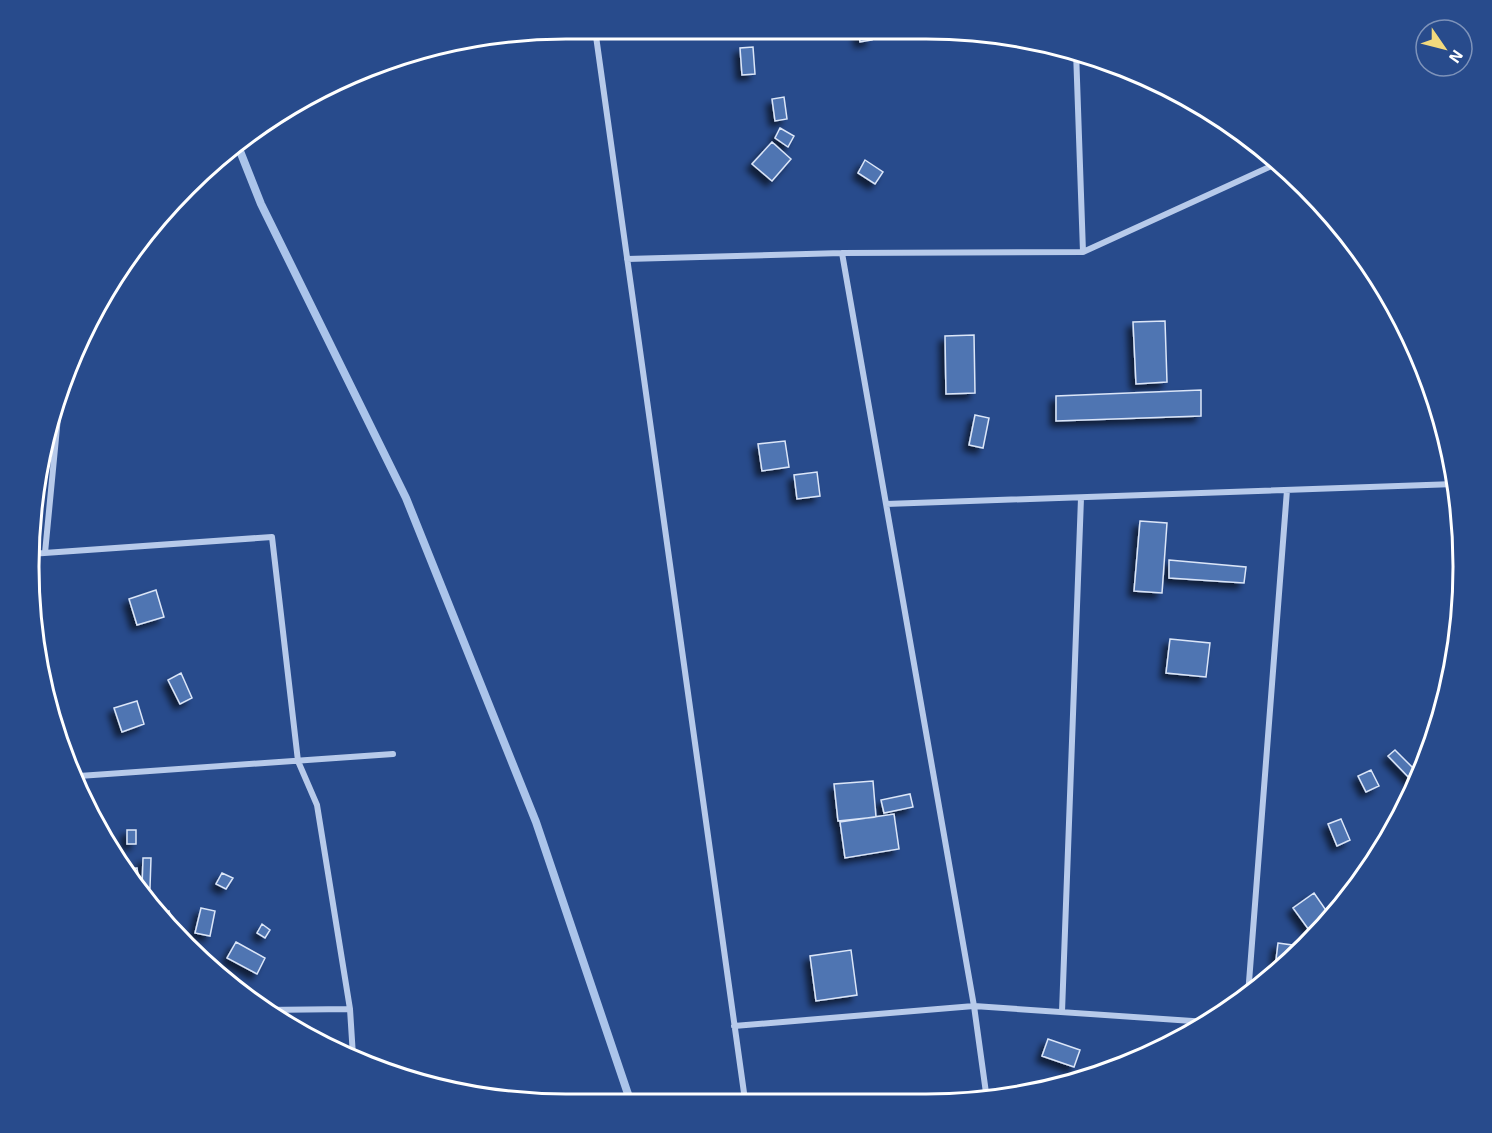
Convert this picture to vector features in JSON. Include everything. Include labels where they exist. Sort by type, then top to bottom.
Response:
[{"type":"street","points":[[596,39],[744,1094]]},
{"type":"street","points":[[1076,61],[1083,252]]},
{"type":"street","points":[[627,259],[842,253],[1083,252],[1270,168]]},
{"type":"street","points":[[842,253],[974,1006],[986,1090]]},
{"type":"street","points":[[45,553],[57,432]]},
{"type":"street","points":[[886,504],[1446,484]]},
{"type":"street","points":[[1249,983],[1287,490]]},
{"type":"street","points":[[1062,1012],[1081,498]]},
{"type":"street","points":[[39,553],[272,537],[298,761],[317,805],[350,1009],[353,1049]]},
{"type":"street","points":[[82,776],[393,754]]},
{"type":"street","points":[[734,1026],[974,1006],[1192,1021]]},
{"type":"street","points":[[282,1011],[350,1009]]},
{"type":"building","points":[[860,39],[872,39],[872,40],[860,42]]},
{"type":"building","points":[[753,47],[755,74],[742,75],[740,48]]},
{"type":"building","points":[[784,97],[787,119],[775,121],[772,99]]},
{"type":"building","points":[[780,128],[794,136],[788,147],[775,138]]},
{"type":"building","points":[[772,142],[791,159],[772,181],[752,164]]},
{"type":"building","points":[[865,160],[883,172],[875,184],[858,173]]},
{"type":"building","points":[[1165,321],[1167,382],[1136,384],[1133,322]]},
{"type":"building","points":[[974,335],[975,393],[946,394],[945,336]]},
{"type":"building","points":[[1201,390],[1201,416],[1056,421],[1056,396]]},
{"type":"building","points":[[975,415],[989,418],[983,448],[969,445]]},
{"type":"building","points":[[785,441],[789,467],[762,471],[758,444]]},
{"type":"building","points":[[817,472],[820,496],[797,499],[794,475]]},
{"type":"building","points":[[1140,521],[1167,523],[1162,593],[1134,591]]},
{"type":"building","points":[[1169,560],[1246,567],[1244,583],[1169,578]]},
{"type":"building","points":[[156,590],[164,617],[137,625],[129,599]]},
{"type":"building","points":[[1170,639],[1210,643],[1206,677],[1166,673]]},
{"type":"building","points":[[181,673],[192,698],[180,704],[168,680]]},
{"type":"building","points":[[137,701],[144,724],[122,732],[114,708]]},
{"type":"building","points":[[1395,750],[1413,768],[1409,778],[1388,756]]},
{"type":"building","points":[[1371,770],[1379,786],[1366,792],[1358,776]]},
{"type":"building","points":[[873,781],[876,817],[838,821],[834,784]]},
{"type":"building","points":[[910,794],[913,807],[884,813],[881,800]]},
{"type":"building","points":[[894,814],[899,849],[845,858],[840,822]]},
{"type":"building","points":[[1341,819],[1350,840],[1337,846],[1328,824]]},
{"type":"building","points":[[127,830],[136,830],[136,844],[127,844]]},
{"type":"building","points":[[143,858],[151,858],[150,888],[142,880]]},
{"type":"building","points":[[222,873],[233,878],[226,889],[216,884]]},
{"type":"building","points":[[1314,893],[1326,910],[1308,929],[1293,908]]},
{"type":"building","points":[[201,908],[215,911],[210,936],[195,933]]},
{"type":"building","points":[[262,924],[270,930],[265,938],[257,933]]},
{"type":"building","points":[[236,942],[265,958],[257,974],[227,958]]},
{"type":"building","points":[[1278,943],[1292,945],[1276,960]]},
{"type":"building","points":[[851,950],[857,995],[816,1001],[810,956]]},
{"type":"building","points":[[1048,1039],[1080,1050],[1074,1067],[1042,1056]]},
{"type":"waterway","points":[[240,152],[261,204],[406,498],[536,822],[628,1094]]}]
